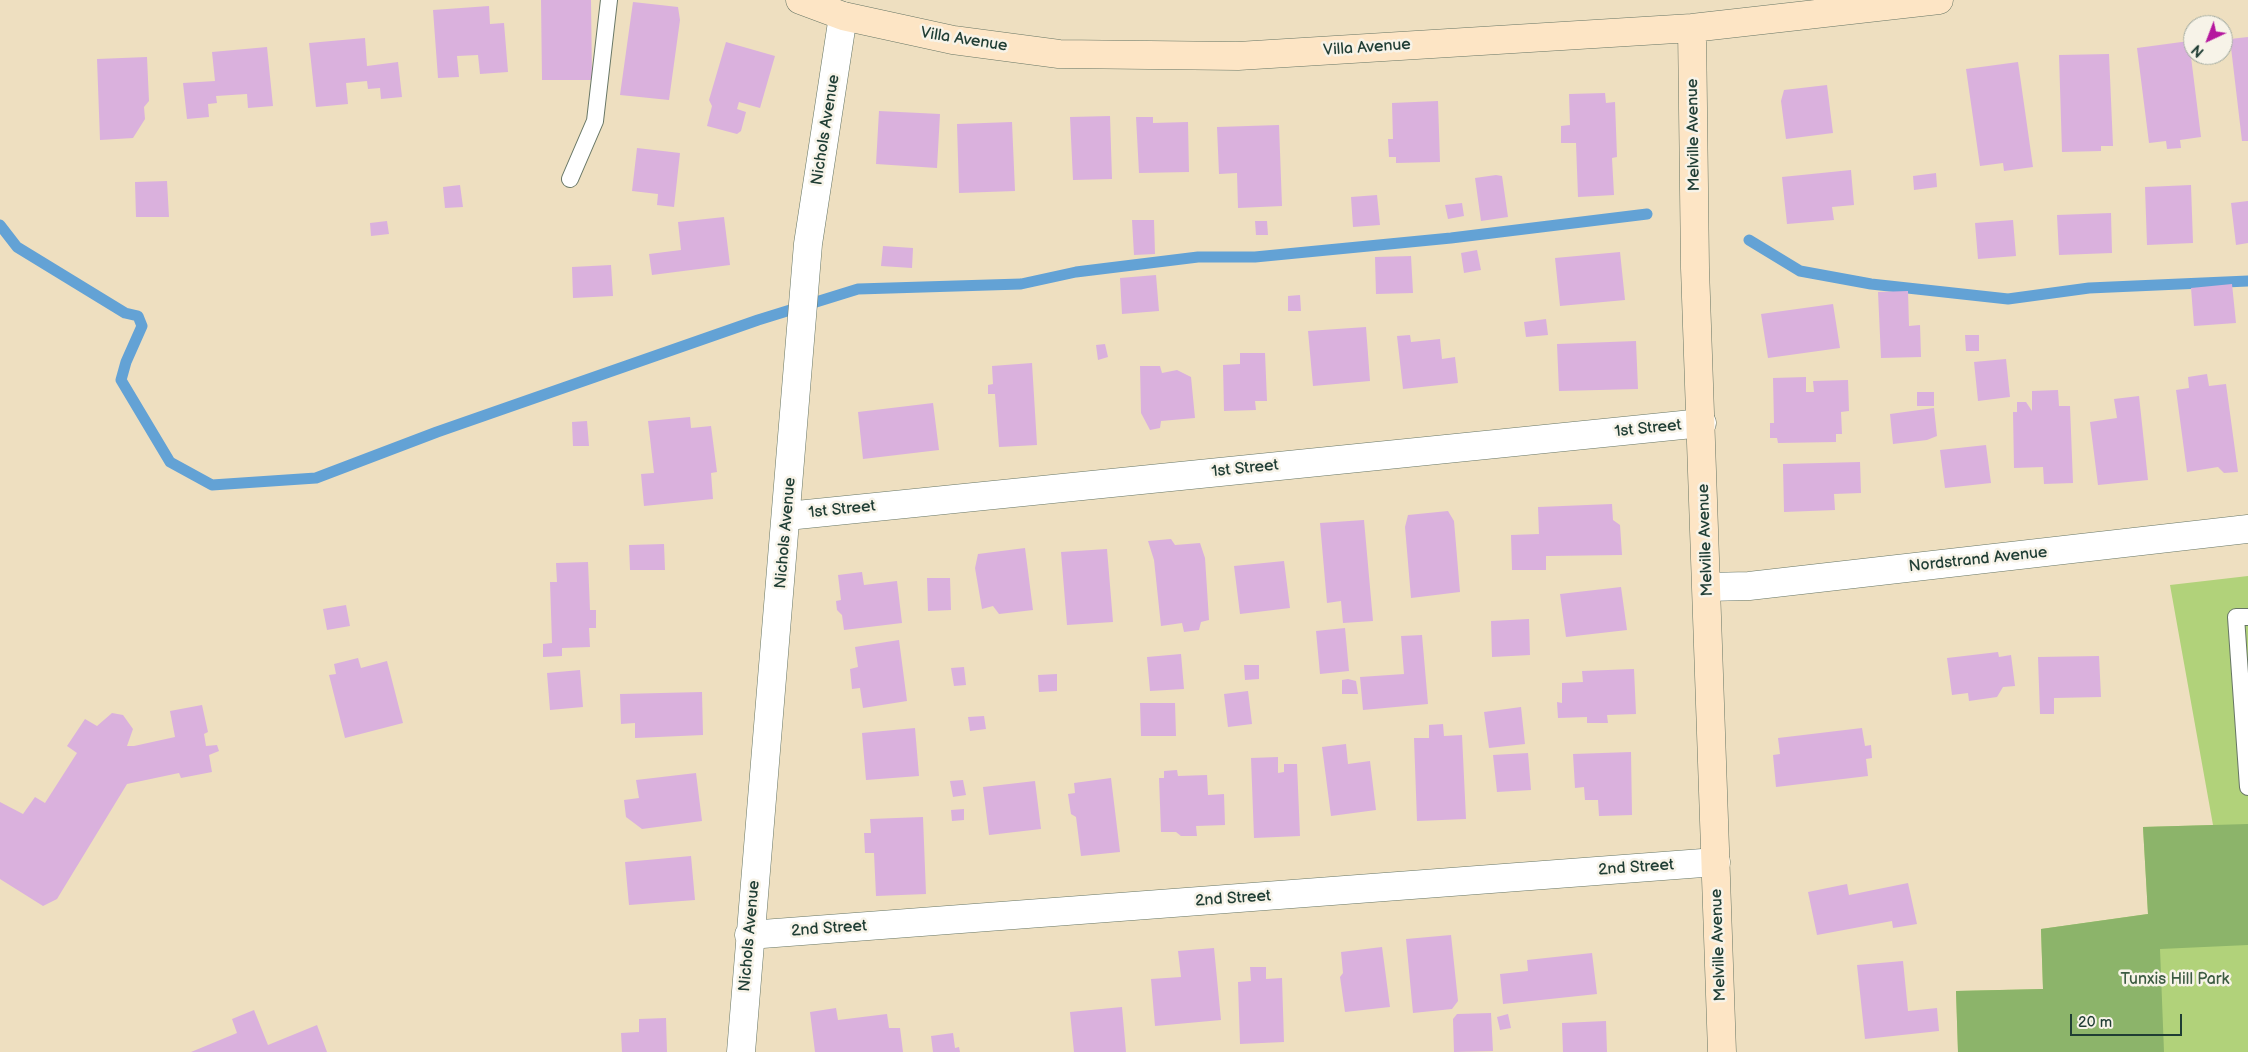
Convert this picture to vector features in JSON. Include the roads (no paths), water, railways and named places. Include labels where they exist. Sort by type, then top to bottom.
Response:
[{"type":"main road","name":"Villa Avenue","points":[[821,6],[953,40],[1059,54],[1238,56],[1692,28],[1939,0]]},
{"type":"main road","name":"Melville Avenue","points":[[1692,28],[1695,268],[1702,423],[1722,1052]]},
{"type":"street","name":"Nichols Avenue","points":[[741,1052],[802,328],[821,6]]},
{"type":"street","name":"1st Street","points":[[787,516],[1702,423]]},
{"type":"street","name":"Nordstrand Avenue","points":[[1707,587],[1749,586],[2248,529]]},
{"type":"street","name":"2nd Street","points":[[750,935],[1716,862]]},
{"type":"lane","points":[[570,179],[595,121],[609,0]]},
{"type":"lane","points":[[2248,617],[2236,617],[2248,787]]},
{"type":"waterway","points":[[0,225],[17,247],[125,313],[138,316],[142,326],[126,362],[121,380],[170,462],[212,485],[316,478],[437,432],[758,320],[858,289],[1021,284],[1076,272],[1198,257],[1255,257],[1451,238],[1647,214]]},
{"type":"waterway","points":[[1749,240],[1800,271],[1871,284],[2008,299],[2089,288],[2248,281]]},
{"type":"park label","name":"Tunxis Hill Park","points":[[2175,980]]}]
